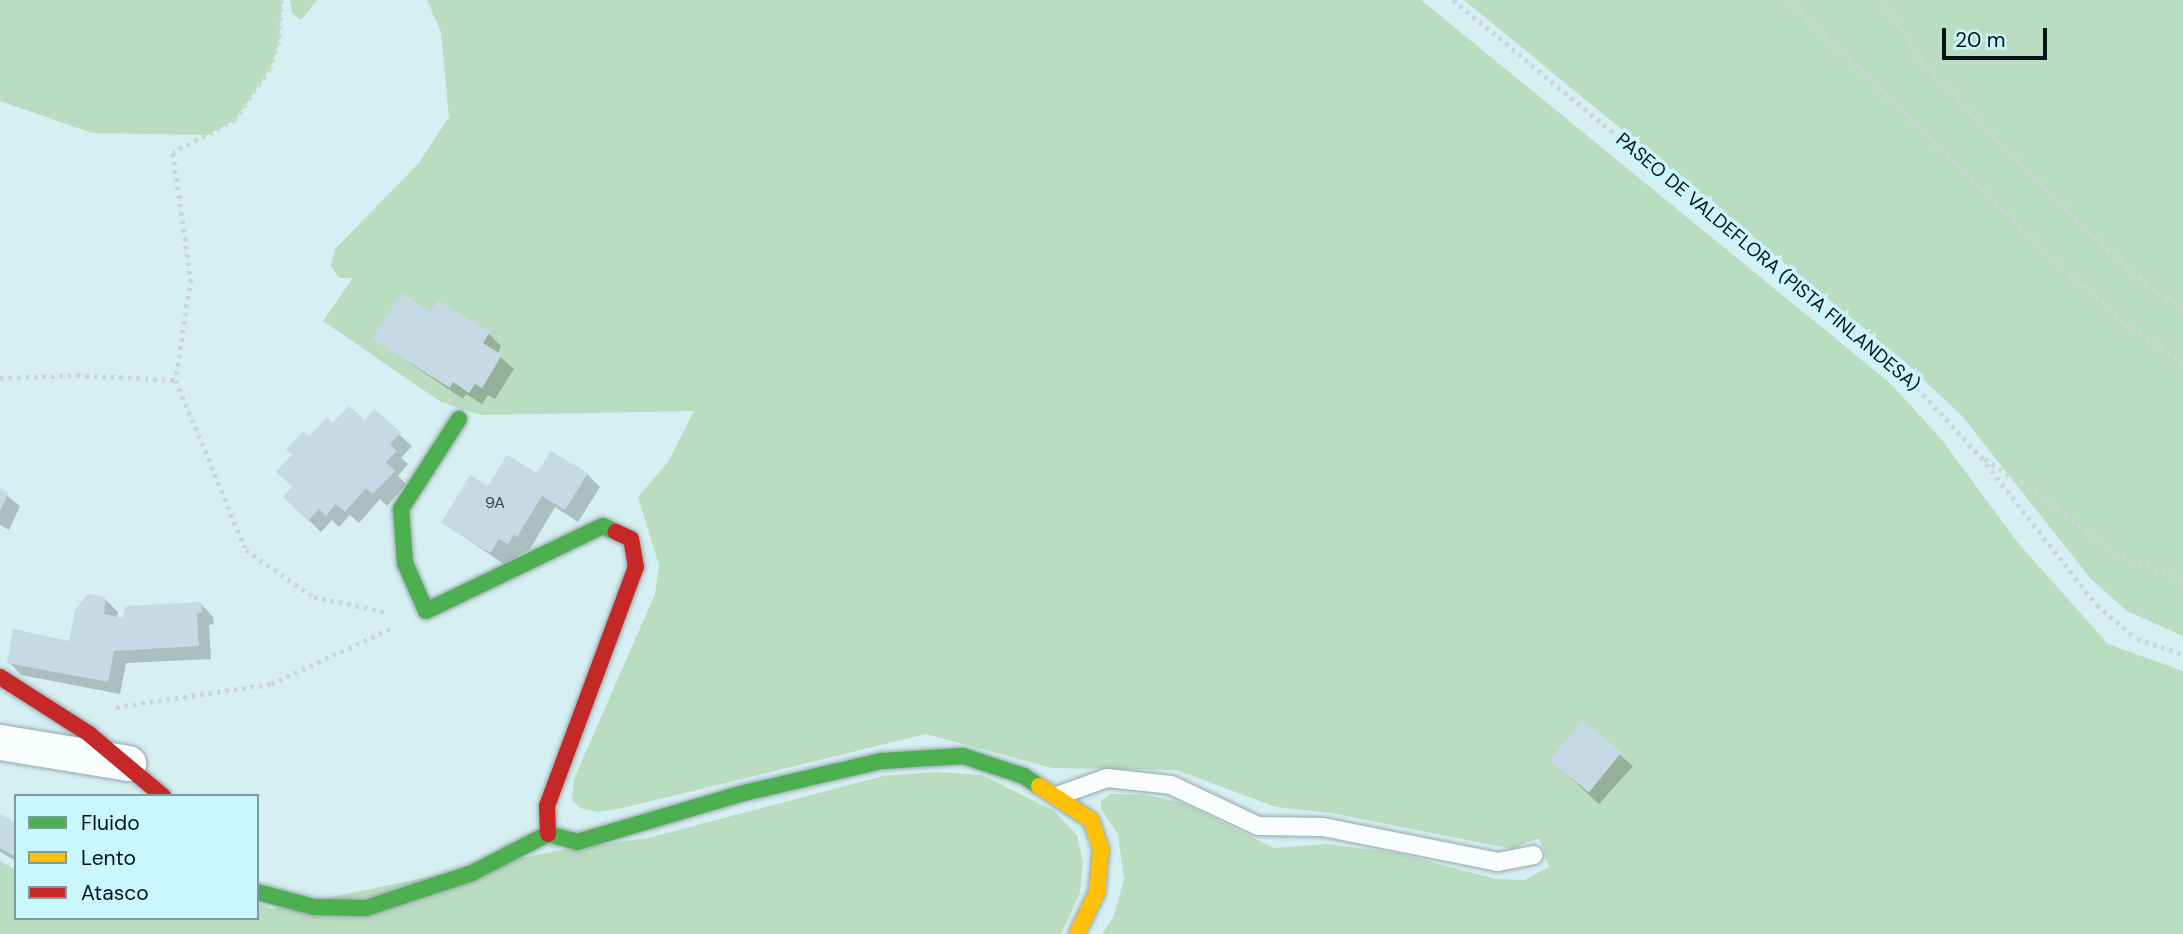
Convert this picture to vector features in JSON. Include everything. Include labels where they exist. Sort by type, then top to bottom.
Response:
[{"type":"street","points":[[459,419],[401,509],[405,562],[419,614],[603,526],[631,539],[636,567],[547,806],[548,834]]},
{"type":"street","points":[[0,677],[128,763],[161,794]]},
{"type":"street","points":[[0,743],[128,763]]},
{"type":"street","points":[[259,893],[314,907],[366,908],[472,873],[548,834],[577,842],[744,793],[882,761],[963,756],[1024,776],[1091,820],[1101,849],[1097,892],[1077,934]]},
{"type":"lane","points":[[1055,796],[1107,778],[1171,785],[1258,826],[1324,827],[1498,862],[1533,855]]},
{"type":"path","points":[[282,0],[279,42],[270,69],[235,120],[173,153],[191,279],[176,380],[246,550],[314,597],[419,614]]},
{"type":"path","name":"PASEO DE VALDEFLORA (PISTA FINLANDESA)","points":[[1453,0],[1900,369],[1981,457],[2096,605],[2137,639],[2183,654]]},
{"type":"path","points":[[1788,0],[2070,274],[2132,328],[2183,363]]},
{"type":"path","points":[[1883,0],[1921,61],[2088,231],[2158,293],[2183,305]]},
{"type":"path","points":[[0,378],[77,375],[176,380]]},
{"type":"path","points":[[1981,457],[2058,508],[2115,554],[2183,579]]},
{"type":"path","points":[[113,708],[271,684],[419,614]]},
{"type":"green space","points":[[0,0],[282,0],[279,42],[270,69],[235,120],[207,135],[92,133],[0,101]]},
{"type":"green space","points":[[290,0],[317,0],[301,20],[292,13]]},
{"type":"green space","points":[[427,0],[1421,0],[1890,383],[1942,440],[2018,543],[2108,644],[2183,671],[2183,934],[1102,934],[1113,918],[1124,880],[1118,834],[1101,809],[1101,801],[1110,794],[1147,795],[1183,803],[1274,848],[1327,844],[1397,853],[1496,879],[1524,880],[1549,867],[1539,838],[1512,849],[1331,813],[1276,807],[1176,770],[1052,768],[926,734],[623,808],[598,812],[580,808],[572,800],[574,779],[655,594],[659,565],[638,497],[668,462],[694,411],[481,415],[441,402],[323,321],[353,278],[339,278],[331,266],[335,249],[419,163],[449,117],[441,32]]},
{"type":"green space","points":[[1464,0],[2183,0],[2183,636],[2127,611],[2091,579],[1962,416],[1905,362]]},
{"type":"green space","points":[[937,772],[982,775],[1054,811],[1077,835],[1083,862],[1080,893],[1061,934],[0,934],[0,861],[14,869],[14,920],[259,920],[259,904],[272,909],[556,851],[648,838],[883,776]]},
{"type":"building","points":[[401,293],[431,312],[438,300],[490,332],[483,343],[502,355],[482,388],[475,384],[469,393],[453,382],[450,388],[372,339]]},
{"type":"building","points":[[349,406],[365,420],[374,409],[401,432],[390,444],[397,451],[386,462],[395,471],[373,494],[366,488],[345,512],[336,504],[326,516],[319,509],[308,521],[283,497],[292,487],[276,472],[292,455],[286,450],[303,431],[310,436],[327,417],[333,423]]},
{"type":"building","points":[[551,451],[588,473],[565,510],[542,496],[517,537],[514,535],[508,544],[499,539],[490,553],[441,523],[470,475],[488,486],[507,455],[537,473]]},
{"type":"building","points":[[0,488],[9,492],[0,511]]},
{"type":"building","points":[[88,594],[106,597],[104,614],[123,618],[125,606],[201,602],[202,612],[197,613],[199,646],[114,651],[108,682],[7,663],[13,629],[69,641],[75,610]]},
{"type":"building","points":[[1582,720],[1622,752],[1589,793],[1549,760]]},
{"type":"building","points":[[0,814],[14,822],[14,856],[0,848]]},
{"type":"traffic: fast","points":[[459,419],[401,509],[405,563],[426,611],[603,526],[616,532]]},
{"type":"traffic: fast","points":[[259,893],[314,907],[366,908],[472,873],[548,834],[577,842],[744,793],[882,761],[963,756],[1024,776],[1039,786]]},
{"type":"traffic: slow","points":[[1039,786],[1091,820],[1101,849],[1097,892],[1077,934]]},
{"type":"traffic: jam","points":[[548,834],[547,806],[636,567],[631,539],[616,532]]},
{"type":"traffic: jam","points":[[0,677],[89,734],[161,794]]}]
